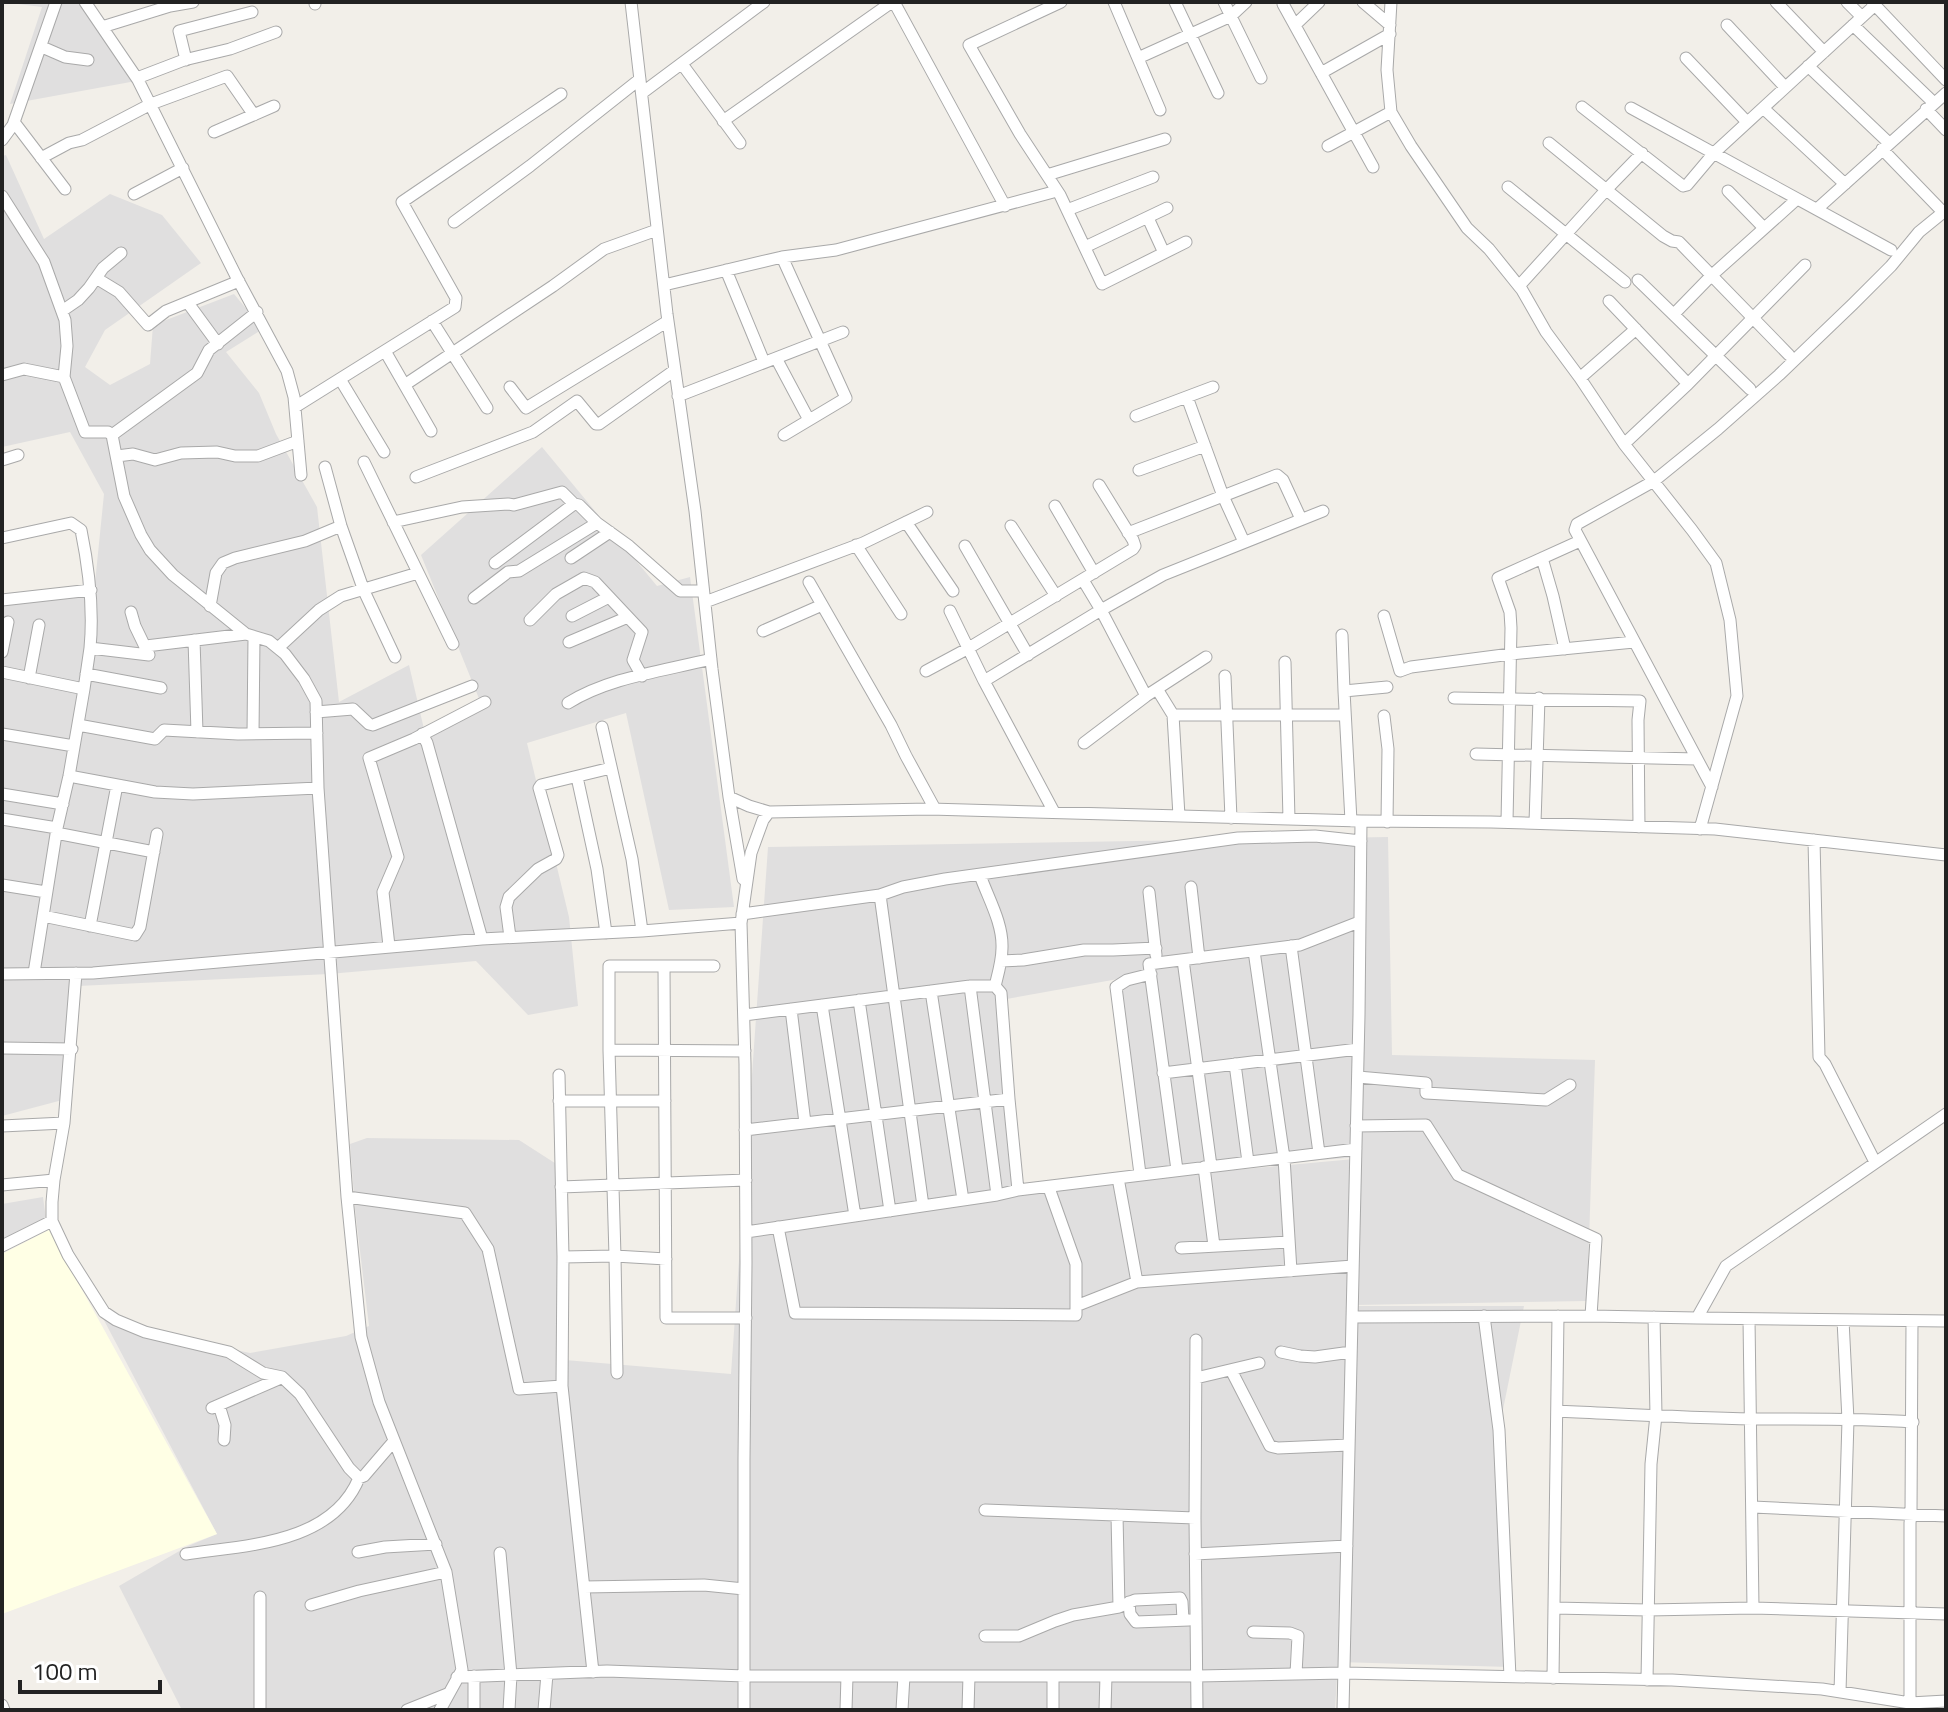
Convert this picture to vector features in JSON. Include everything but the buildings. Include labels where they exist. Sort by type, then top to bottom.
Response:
[{"type":"street","points":[[2,140],[14,122],[56,2]]},
{"type":"street","points":[[85,2],[137,78],[287,371],[295,407],[301,475]]},
{"type":"street","points":[[102,27],[193,2]]},
{"type":"street","points":[[631,2],[711,659],[745,889]]},
{"type":"street","points":[[642,93],[764,2]]},
{"type":"street","points":[[723,121],[893,2],[1005,206]]},
{"type":"street","points":[[1061,2],[969,45],[1057,191],[1102,284],[1186,242]]},
{"type":"street","points":[[1114,2],[1160,110]]},
{"type":"street","points":[[1175,2],[1218,93]]},
{"type":"street","points":[[1224,2],[1261,78]]},
{"type":"street","points":[[1138,58],[1231,16],[1246,2]]},
{"type":"street","points":[[1295,25],[1319,2]]},
{"type":"street","points":[[1363,2],[1390,30]]},
{"type":"street","points":[[1391,2],[1387,70],[1391,112],[1420,161],[1467,228],[1519,286],[1546,332],[1624,444],[1716,563],[1730,620],[1737,696],[1700,829]]},
{"type":"street","points":[[1776,2],[1824,52]]},
{"type":"street","points":[[1847,2],[1858,21],[1930,106],[1946,130]]},
{"type":"street","points":[[1283,4],[1373,167]]},
{"type":"street","points":[[1582,107],[1683,186],[1873,4],[1946,80]]},
{"type":"street","points":[[186,60],[179,31],[252,12]]},
{"type":"street","points":[[1727,25],[1785,87]]},
{"type":"street","points":[[1321,73],[1390,30]]},
{"type":"street","points":[[137,78],[276,32]]},
{"type":"street","points":[[42,47],[65,57],[88,60]]},
{"type":"street","points":[[1686,58],[1747,122]]},
{"type":"street","points":[[682,64],[740,143]]},
{"type":"street","points":[[1712,787],[1575,530],[1577,524],[1654,481],[1736,414],[1891,266],[1943,209],[1808,66]]},
{"type":"street","points":[[41,158],[151,104],[227,76],[254,115]]},
{"type":"street","points":[[454,222],[640,79]]},
{"type":"street","points":[[1817,209],[1946,93]]},
{"type":"street","points":[[295,407],[455,307],[456,298],[402,202],[561,94]]},
{"type":"street","points":[[214,132],[274,106]]},
{"type":"street","points":[[1631,108],[1891,250]]},
{"type":"street","points":[[1763,108],[1845,184]]},
{"type":"street","points":[[1328,146],[1391,112]]},
{"type":"street","points":[[14,122],[65,189]]},
{"type":"street","points":[[1047,175],[1165,139]]},
{"type":"street","points":[[1549,143],[1663,236],[1679,242],[1789,355]]},
{"type":"street","points":[[1519,286],[1642,153]]},
{"type":"street","points":[[134,194],[183,168]]},
{"type":"street","points":[[1067,210],[1153,177]]},
{"type":"street","points":[[1508,187],[1625,282]]},
{"type":"street","points":[[664,285],[782,257],[836,250],[1057,191]]},
{"type":"street","points":[[1728,191],[1764,228]]},
{"type":"street","points":[[1674,314],[1711,276],[1797,199]]},
{"type":"street","points":[[4,202],[44,262],[65,320],[67,346],[64,377],[85,432],[108,432],[112,435],[124,496],[141,535],[173,575],[250,636]]},
{"type":"street","points":[[1085,247],[1167,208]]},
{"type":"street","points":[[1148,218],[1164,253]]},
{"type":"street","points":[[406,384],[604,249],[657,230]]},
{"type":"street","points":[[62,311],[78,300],[103,268],[121,253]]},
{"type":"street","points":[[782,257],[846,398],[784,435]]},
{"type":"street","points":[[1624,444],[1805,265]]},
{"type":"street","points":[[726,270],[770,360],[809,420]]},
{"type":"street","points":[[96,278],[119,292],[148,325],[166,311],[239,281]]},
{"type":"street","points":[[1638,280],[1750,389]]},
{"type":"street","points":[[1609,301],[1688,384]]},
{"type":"street","points":[[188,303],[218,344]]},
{"type":"street","points":[[112,435],[197,373],[209,350],[257,312]]},
{"type":"street","points":[[432,321],[487,408]]},
{"type":"street","points":[[510,387],[526,408],[668,321]]},
{"type":"street","points":[[1580,378],[1636,329]]},
{"type":"street","points":[[678,396],[843,332]]},
{"type":"street","points":[[385,351],[431,431]]},
{"type":"street","points":[[2,375],[24,369],[64,377]]},
{"type":"street","points":[[416,477],[533,432],[577,401],[599,424],[675,370]]},
{"type":"street","points":[[340,379],[384,452]]},
{"type":"street","points":[[1136,416],[1213,387]]},
{"type":"street","points":[[1187,397],[1223,496],[1244,542]]},
{"type":"street","points":[[117,456],[133,454],[155,460],[181,453],[217,452],[258,456],[298,441]]},
{"type":"street","points":[[1139,470],[1205,446]]},
{"type":"street","points":[[2,460],[18,455]]},
{"type":"street","points":[[364,462],[453,644]]},
{"type":"street","points":[[325,467],[341,526],[364,591],[395,657]]},
{"type":"street","points":[[1128,533],[1277,475],[1283,480],[1301,519]]},
{"type":"street","points":[[926,671],[1133,549],[1135,546],[1099,485]]},
{"type":"street","points":[[393,522],[462,507],[514,505],[562,492],[680,591],[704,596],[856,545],[927,512]]},
{"type":"street","points":[[495,563],[574,504]]},
{"type":"street","points":[[1055,506],[1094,573]]},
{"type":"street","points":[[984,681],[1163,575],[1323,511]]},
{"type":"street","points":[[906,522],[953,591]]},
{"type":"street","points":[[2,538],[71,523],[81,530],[90,574],[93,620],[90,648],[34,973]]},
{"type":"street","points":[[474,598],[510,571],[519,571],[597,523]]},
{"type":"street","points":[[210,606],[216,573],[223,563],[305,541],[341,526]]},
{"type":"street","points":[[1011,526],[1056,596]]},
{"type":"street","points":[[571,558],[610,532]]},
{"type":"street","points":[[1507,822],[1510,612],[1498,578],[1580,541]]},
{"type":"street","points":[[856,545],[901,614]]},
{"type":"street","points":[[965,546],[1028,655]]},
{"type":"street","points":[[1542,558],[1565,649]]},
{"type":"street","points":[[278,648],[319,610],[341,596],[418,573]]},
{"type":"street","points":[[530,620],[556,594],[584,578],[595,582],[642,632],[633,660],[642,676]]},
{"type":"street","points":[[1083,580],[1151,693],[1173,715],[1179,816]]},
{"type":"street","points":[[809,582],[935,809]]},
{"type":"street","points":[[2,600],[91,590]]},
{"type":"street","points":[[572,616],[609,597]]},
{"type":"street","points":[[763,631],[822,605]]},
{"type":"street","points":[[950,611],[1054,812]]},
{"type":"street","points":[[90,648],[149,655],[131,612]]},
{"type":"street","points":[[1384,616],[1400,671],[1511,654],[1634,642]]},
{"type":"street","points":[[569,642],[628,617]]},
{"type":"street","points":[[2,652],[8,622]]},
{"type":"street","points":[[29,678],[39,625]]},
{"type":"street","points":[[1342,635],[1345,715],[1356,821],[1361,841],[1343,1710]]},
{"type":"street","points":[[250,636],[253,734]]},
{"type":"street","points":[[146,646],[250,636],[269,641],[285,654],[316,701],[318,788],[347,1197],[361,1337],[379,1402],[446,1572],[462,1670],[440,1710]]},
{"type":"street","points":[[194,640],[197,732]]},
{"type":"street","points":[[1084,743],[1206,657]]},
{"type":"street","points":[[568,703],[604,686],[711,659]]},
{"type":"street","points":[[1285,662],[1289,819]]},
{"type":"street","points":[[2,672],[84,689]]},
{"type":"street","points":[[86,674],[161,688]]},
{"type":"street","points":[[1225,676],[1231,818]]},
{"type":"street","points":[[316,712],[353,709],[373,725],[472,686]]},
{"type":"street","points":[[1344,691],[1387,687]]},
{"type":"street","points":[[1454,698],[1640,701],[1639,827]]},
{"type":"street","points":[[1535,823],[1539,698]]},
{"type":"street","points":[[389,946],[383,892],[398,857],[369,758],[485,702]]},
{"type":"street","points":[[1173,715],[1345,715]]},
{"type":"street","points":[[1384,716],[1388,749],[1387,822]]},
{"type":"street","points":[[78,725],[155,739],[164,730],[317,733]]},
{"type":"street","points":[[602,727],[632,859],[642,931]]},
{"type":"street","points":[[2,734],[74,746]]},
{"type":"street","points":[[422,734],[482,939]]},
{"type":"street","points":[[1476,754],[1697,759]]},
{"type":"street","points":[[510,937],[506,907],[509,897],[558,855],[539,788],[543,784],[611,768]]},
{"type":"street","points":[[69,776],[155,792],[193,794],[318,788]]},
{"type":"street","points":[[577,777],[597,869],[606,933]]},
{"type":"street","points":[[90,926],[117,785]]},
{"type":"street","points":[[2,794],[63,804]]},
{"type":"street","points":[[729,797],[769,812],[935,809],[1700,829],[1946,855]]},
{"type":"street","points":[[744,1710],[746,1180],[741,918],[751,853],[769,812]]},
{"type":"street","points":[[2,819],[154,852]]},
{"type":"street","points":[[43,916],[130,935],[138,933],[157,834]]},
{"type":"street","points":[[2,974],[76,973],[482,939],[642,931],[880,895],[913,885],[1238,838],[1315,836],[1361,841]]},
{"type":"street","points":[[1814,840],[1819,1057],[1875,1162]]},
{"type":"street","points":[[980,875],[1000,927],[1002,941],[995,986]]},
{"type":"street","points":[[2,885],[46,892]]},
{"type":"street","points":[[1191,887],[1199,958]]},
{"type":"street","points":[[1149,892],[1157,963]]},
{"type":"street","points":[[880,895],[923,1206]]},
{"type":"street","points":[[1177,1170],[1149,964],[1300,945],[1359,922]]},
{"type":"street","points":[[1291,946],[1319,1153]]},
{"type":"street","points":[[1001,961],[1084,950],[1156,948]]},
{"type":"street","points":[[1254,951],[1284,1158],[1291,1271]]},
{"type":"street","points":[[1183,960],[1198,1068],[1214,1246]]},
{"type":"street","points":[[617,1373],[609,966],[714,966]]},
{"type":"street","points":[[664,966],[666,1318],[746,1318]]},
{"type":"street","points":[[76,973],[72,1049],[54,1180],[52,1221],[68,1255],[104,1312],[116,1320],[145,1332],[229,1352],[263,1373],[282,1377],[300,1394],[349,1468],[359,1478]]},
{"type":"street","points":[[1140,1174],[1115,995],[1116,987],[1127,980],[1151,974]]},
{"type":"street","points":[[744,1015],[970,986],[995,986],[1001,993],[1018,1190]]},
{"type":"street","points":[[970,986],[997,1195]]},
{"type":"street","points":[[931,991],[963,1200]]},
{"type":"street","points":[[859,1000],[890,1211]]},
{"type":"street","points":[[822,1005],[855,1216]]},
{"type":"street","points":[[791,1009],[805,1123]]},
{"type":"street","points":[[2,1048],[72,1049]]},
{"type":"street","points":[[1163,1073],[1358,1049]]},
{"type":"street","points":[[609,1050],[745,1051]]},
{"type":"street","points":[[1235,1064],[1248,1162]]},
{"type":"street","points":[[559,1075],[562,1386],[593,1672]]},
{"type":"street","points":[[1358,1077],[1426,1083],[1426,1093],[1546,1100],[1570,1085]]},
{"type":"street","points":[[745,1130],[1009,1099]]},
{"type":"street","points":[[559,1101],[665,1101]]},
{"type":"street","points":[[1697,1318],[1726,1266],[1946,1114]]},
{"type":"street","points":[[2,1126],[64,1123]]},
{"type":"street","points":[[1356,1126],[1426,1125],[1458,1175],[1596,1239],[1591,1316]]},
{"type":"street","points":[[746,1232],[1018,1190],[1356,1149]]},
{"type":"street","points":[[1118,1178],[1137,1282]]},
{"type":"street","points":[[2,1185],[54,1180]]},
{"type":"street","points":[[561,1187],[746,1180]]},
{"type":"street","points":[[778,1227],[795,1313],[1076,1315],[1076,1264],[1049,1188]]},
{"type":"street","points":[[347,1197],[465,1213],[488,1249],[519,1389],[562,1386]]},
{"type":"street","points":[[2,1246],[52,1221]]},
{"type":"street","points":[[1181,1248],[1289,1242]]},
{"type":"street","points":[[563,1257],[666,1259]]},
{"type":"street","points":[[1076,1306],[1137,1282],[1353,1266]]},
{"type":"street","points":[[1484,1316],[1499,1430],[1510,1677]]},
{"type":"street","points":[[1553,1678],[1558,1316]]},
{"type":"street","points":[[1352,1317],[1591,1316],[1946,1321]]},
{"type":"street","points":[[1647,1680],[1651,1464],[1656,1415],[1654,1317]]},
{"type":"street","points":[[1749,1319],[1753,1608]]},
{"type":"street","points":[[1840,1692],[1848,1420],[1843,1320]]},
{"type":"street","points":[[1910,1703],[1908,1613],[1912,1321]]},
{"type":"street","points":[[1196,1340],[1197,1710]]},
{"type":"street","points":[[1281,1352],[1315,1357],[1351,1352]]},
{"type":"street","points":[[1196,1378],[1259,1363]]},
{"type":"street","points":[[1231,1370],[1270,1446],[1349,1445]]},
{"type":"street","points":[[224,1440],[225,1425],[216,1407],[282,1377]]},
{"type":"street","points":[[1557,1411],[1751,1419],[1866,1418],[1913,1422]]},
{"type":"street","points":[[186,1554],[244,1548],[314,1527],[334,1514],[359,1478],[394,1441]]},
{"type":"street","points":[[1753,1507],[1946,1516]]},
{"type":"street","points":[[985,1510],[1195,1518]]},
{"type":"street","points":[[1117,1515],[1124,1605],[1136,1622],[1197,1620]]},
{"type":"street","points":[[358,1552],[436,1544]]},
{"type":"street","points":[[1195,1554],[1347,1546]]},
{"type":"street","points":[[500,1553],[511,1675],[509,1710]]},
{"type":"street","points":[[311,1605],[446,1572]]},
{"type":"street","points":[[584,1587],[704,1585],[744,1589]]},
{"type":"street","points":[[260,1597],[260,1710]]},
{"type":"street","points":[[985,1636],[1019,1636],[1055,1621],[1144,1598],[1177,1597],[1182,1602],[1183,1620]]},
{"type":"street","points":[[1554,1608],[1753,1608],[1946,1614]]},
{"type":"street","points":[[1253,1632],[1298,1636],[1296,1674]]},
{"type":"street","points":[[457,1677],[593,1672],[745,1676],[1344,1673],[1647,1680],[1822,1689],[1910,1703],[1946,1701]]},
{"type":"street","points":[[544,1710],[547,1674]]},
{"type":"street","points":[[474,1676],[474,1710]]},
{"type":"street","points":[[846,1710],[847,1676]]},
{"type":"street","points":[[902,1710],[904,1676]]},
{"type":"street","points":[[968,1710],[969,1676]]},
{"type":"street","points":[[1053,1676],[1053,1710]]},
{"type":"street","points":[[1105,1710],[1106,1676]]},
{"type":"street","points":[[407,1710],[447,1694]]},
{"type":"shaded area","points":[[2,2],[93,2],[136,81],[10,104],[42,7]]},
{"type":"shaded area","points":[[6,155],[44,239],[110,194],[162,215],[201,263],[105,330],[85,367],[110,385],[150,364],[153,325],[234,294],[263,329],[226,352],[259,393],[276,434],[317,507],[339,702],[409,665],[424,729],[482,706],[421,555],[542,447],[657,586],[690,577],[734,907],[669,910],[626,713],[527,743],[569,917],[578,1006],[528,1015],[476,961],[329,974],[78,986],[70,1098],[2,1116],[2,595],[95,583],[104,494],[70,432],[2,447],[2,156]]},
{"type":"shaded area","points":[[1388,837],[1392,1055],[1595,1060],[1587,1301],[1355,1305],[1359,1157],[1142,1174],[1118,979],[1001,1000],[1018,1190],[1354,1159],[1349,1306],[1524,1306],[1497,1439],[1510,1667],[1338,1662],[1335,1710],[182,1710],[119,1586],[188,1546],[217,1534],[97,1307],[171,1336],[250,1353],[346,1336],[369,1326],[350,1144],[367,1138],[519,1140],[561,1167],[565,1360],[731,1374],[768,847]]},
{"type":"shaded area","points":[[43,1197],[46,1219],[2,1243],[2,1204]]},
{"type":"shaded area","points":[[49,1230],[217,1534],[2,1614],[2,1254]]}]
